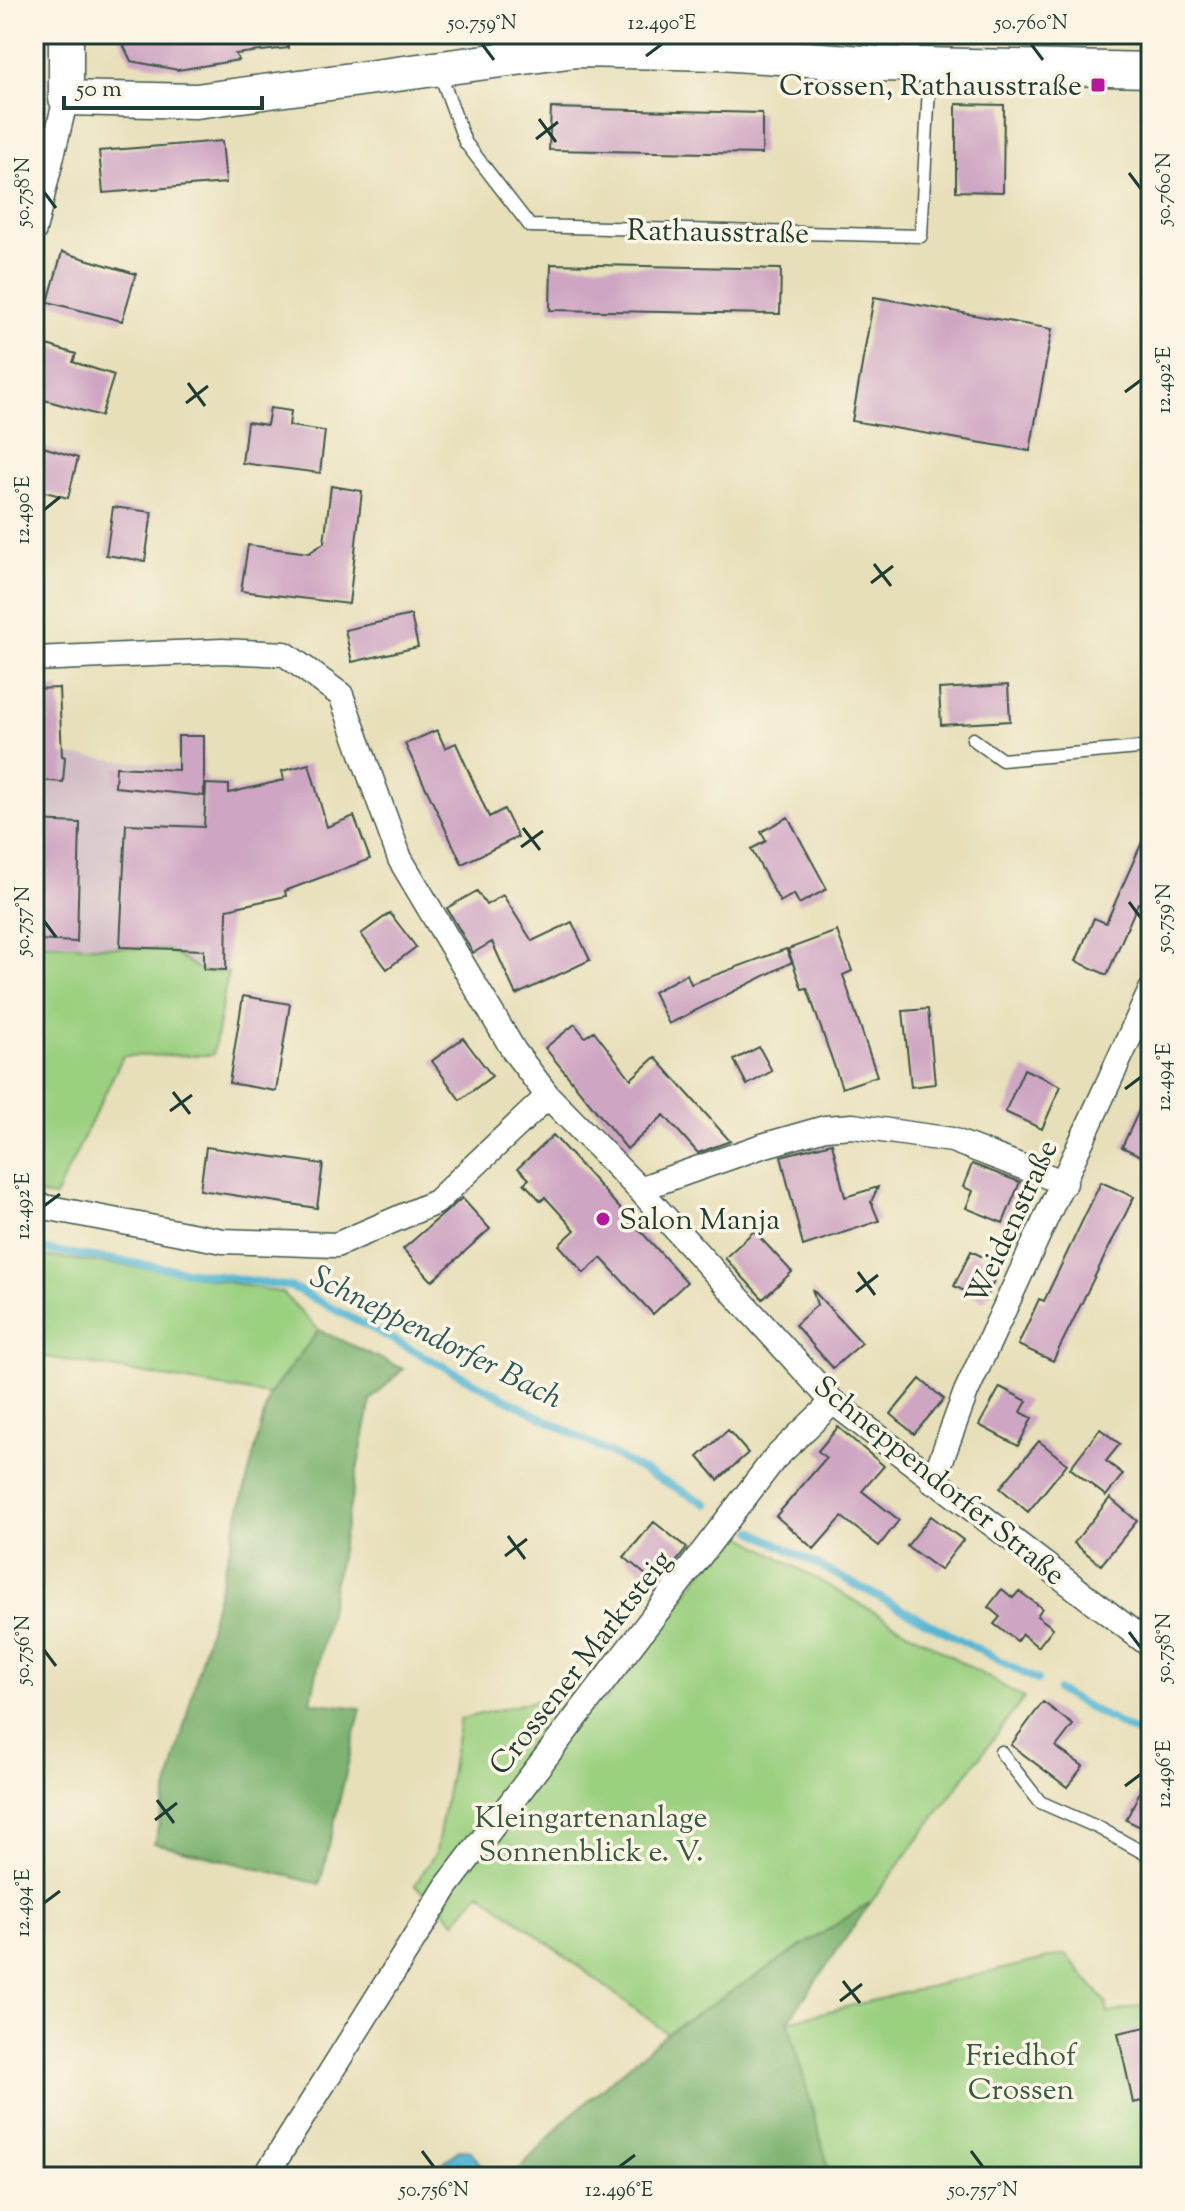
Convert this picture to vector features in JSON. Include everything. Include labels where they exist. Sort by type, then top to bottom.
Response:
[{"type":"street","points":[[34,230],[66,98],[66,34]]},
{"type":"street","points":[[66,98],[196,101],[576,50],[720,53],[930,65],[1151,70]]},
{"type":"street","name":"Schneppendorfer Straße","points":[[34,659],[222,651],[285,654],[341,695],[400,859],[514,1051],[548,1096],[639,1189],[833,1402],[933,1482],[1151,1646]]},
{"type":"street","name":"Weidenstraße","points":[[933,1482],[966,1392],[1065,1183],[1151,990]]},
{"type":"street","points":[[34,1205],[223,1241],[336,1245],[436,1202],[548,1096]]},
{"type":"street","points":[[639,1189],[762,1146],[825,1128],[853,1126],[952,1140],[1065,1183]]},
{"type":"street","name":"Crossener Marktsteig","points":[[265,2177],[447,1886],[774,1459],[833,1402]]},
{"type":"lane","name":"Rathausstraße","points":[[438,68],[465,142],[530,226],[921,236],[930,65]]},
{"type":"lane","points":[[973,739],[1002,760],[1151,747]]},
{"type":"lane","points":[[1001,1752],[1040,1802],[1099,1828],[1151,1857]]},
{"type":"shaded area","points":[[34,34],[48,34],[49,92],[34,91]]},
{"type":"shaded area","points":[[34,752],[200,768],[208,780],[231,784],[228,972],[203,972],[168,950],[34,943]]},
{"type":"green space","points":[[34,943],[168,950],[203,972],[228,972],[213,1055],[123,1056],[55,1197],[34,1194]]},
{"type":"green space","points":[[34,1255],[170,1271],[283,1293],[319,1330],[269,1395],[34,1355]]},
{"type":"green space","points":[[319,1330],[403,1369],[371,1400],[311,1702],[361,1708],[320,1884],[154,1843],[269,1395]]},
{"type":"green space","name":"Kleingartenanlage Sonnenblick e. V.","points":[[733,1531],[1024,1698],[871,1902],[667,2033],[480,1892],[455,1922],[415,1885],[436,1852],[460,1719],[583,1689],[604,1703]]},
{"type":"green space","points":[[871,1902],[788,2021],[831,2177],[512,2177],[565,2120],[667,2033]]},
{"type":"green space","name":"Friedhof Crossen","points":[[1065,1954],[1106,2002],[1108,2014],[1151,2002],[1151,2177],[831,2177],[788,2021]]},
{"type":"water","points":[[459,2150],[471,2151],[482,2167],[478,2177],[425,2177]]},
{"type":"building","points":[[118,34],[287,34],[288,48],[235,54],[239,60],[178,70],[131,61]]},
{"type":"building","points":[[956,104],[1004,105],[1003,192],[956,191]]},
{"type":"building","points":[[551,108],[762,113],[762,154],[549,150]]},
{"type":"building","points":[[222,141],[226,183],[103,193],[99,151]]},
{"type":"building","points":[[62,252],[136,274],[122,321],[48,302]]},
{"type":"building","points":[[551,264],[781,269],[780,314],[550,310]]},
{"type":"building","points":[[874,297],[1052,329],[1030,451],[852,421]]},
{"type":"building","points":[[37,342],[76,354],[73,362],[114,375],[101,416],[34,397]]},
{"type":"building","points":[[270,408],[291,411],[289,426],[325,431],[320,473],[242,463],[247,422],[267,425]]},
{"type":"building","points":[[34,444],[78,458],[68,498],[34,489]]},
{"type":"building","points":[[331,486],[362,491],[349,604],[241,591],[248,545],[309,553],[324,543]]},
{"type":"building","points":[[113,507],[152,512],[145,561],[106,555]]},
{"type":"building","points":[[411,615],[418,647],[352,662],[345,630]]},
{"type":"building","points":[[1008,685],[1010,721],[941,725],[939,689]]},
{"type":"building","points":[[59,688],[62,756],[65,757],[63,782],[34,780],[34,689]]},
{"type":"building","points":[[437,730],[445,748],[456,743],[489,817],[504,809],[518,837],[462,864],[405,744]]},
{"type":"building","points":[[178,736],[204,736],[204,796],[115,787],[116,767],[178,770]]},
{"type":"building","points":[[309,764],[327,827],[354,816],[370,859],[285,891],[286,896],[227,909],[226,970],[204,969],[204,950],[120,947],[126,824],[204,827],[206,784],[229,785],[229,793],[284,780],[282,771]]},
{"type":"building","points":[[788,817],[827,889],[799,904],[794,894],[780,902],[751,849],[766,841],[761,832]]},
{"type":"building","points":[[34,821],[80,823],[77,942],[34,940]]},
{"type":"building","points":[[1151,822],[1151,909],[1138,903],[1107,975],[1076,961],[1094,918],[1106,923]]},
{"type":"building","points":[[477,891],[486,905],[503,895],[532,941],[572,922],[590,960],[516,995],[492,942],[473,953],[447,908]]},
{"type":"building","points":[[390,913],[416,947],[387,969],[361,934]]},
{"type":"building","points":[[837,931],[852,971],[843,975],[877,1076],[842,1088],[807,988],[802,989],[788,949]]},
{"type":"building","points":[[786,949],[792,962],[669,1024],[653,992],[687,974],[691,984]]},
{"type":"building","points":[[243,996],[290,1004],[276,1091],[229,1083]]},
{"type":"building","points":[[928,1009],[935,1084],[911,1087],[903,1011]]},
{"type":"building","points":[[575,1024],[585,1037],[594,1031],[631,1079],[655,1057],[730,1141],[698,1153],[664,1115],[627,1149],[545,1048]]},
{"type":"building","points":[[463,1038],[492,1076],[460,1100],[432,1061]]},
{"type":"building","points":[[759,1047],[772,1071],[747,1085],[734,1060]]},
{"type":"building","points":[[1024,1069],[1061,1086],[1042,1129],[1005,1112]]},
{"type":"building","points":[[1151,1085],[1151,1161],[1122,1147]]},
{"type":"building","points":[[553,1135],[687,1282],[653,1314],[601,1258],[584,1273],[559,1245],[575,1230],[545,1197],[541,1201],[524,1183],[529,1179],[518,1168]]},
{"type":"building","points":[[832,1143],[845,1197],[878,1187],[871,1202],[879,1221],[803,1246],[781,1156]]},
{"type":"building","points":[[206,1147],[323,1164],[317,1208],[200,1190]]},
{"type":"building","points":[[972,1164],[1020,1182],[1003,1223],[966,1208],[973,1191],[963,1187]]},
{"type":"building","points":[[1101,1182],[1134,1197],[1053,1361],[1018,1345],[1039,1299],[1044,1301]]},
{"type":"building","points":[[462,1198],[490,1229],[432,1281],[403,1249]]},
{"type":"building","points":[[754,1231],[792,1272],[763,1299],[725,1258]]},
{"type":"building","points":[[971,1251],[1001,1266],[985,1301],[954,1286]]},
{"type":"building","points":[[812,1289],[862,1343],[833,1368],[795,1325],[817,1305]]},
{"type":"building","points":[[920,1379],[944,1399],[914,1434],[891,1414]]},
{"type":"building","points":[[1000,1387],[1027,1401],[1021,1412],[1032,1418],[1018,1446],[979,1425]]},
{"type":"building","points":[[838,1427],[884,1466],[862,1491],[899,1520],[879,1546],[842,1517],[814,1549],[776,1516],[826,1458],[818,1451]]},
{"type":"building","points":[[1100,1429],[1120,1444],[1106,1461],[1123,1474],[1106,1496],[1070,1468]]},
{"type":"building","points":[[728,1430],[748,1453],[718,1480],[698,1457]]},
{"type":"building","points":[[1039,1441],[1067,1464],[1028,1512],[1000,1488]]},
{"type":"building","points":[[1110,1498],[1137,1521],[1101,1565],[1074,1543]]},
{"type":"building","points":[[931,1516],[963,1540],[940,1570],[907,1546]]},
{"type":"building","points":[[654,1522],[687,1548],[658,1585],[624,1557]]},
{"type":"building","points":[[1002,1589],[1013,1598],[1019,1591],[1042,1608],[1037,1616],[1053,1628],[1038,1647],[1022,1634],[1017,1641],[994,1624],[1000,1617],[988,1607]]},
{"type":"building","points":[[1043,1702],[1073,1725],[1056,1747],[1083,1766],[1067,1787],[1011,1745]]},
{"type":"building","points":[[1151,1769],[1151,1832],[1126,1820]]},
{"type":"building","name":"Friedhof Crossen","points":[[1151,2026],[1151,2099],[1133,2103],[1118,2033]]},
{"type":"waterway","name":"Schneppendorfer Bach","points":[[34,1248],[292,1287],[707,1504]]},
{"type":"waterway","name":"Schneppendorfer Bach","points":[[753,1531],[1037,1680]]},
{"type":"waterway","name":"Schneppendorfer Bach","points":[[1058,1691],[1151,1741]]},
{"type":"place","name":"Crossen, Rathausstraße","points":[[1098,85]]},
{"type":"place","name":"Salon Manja","points":[[603,1219]]}]
